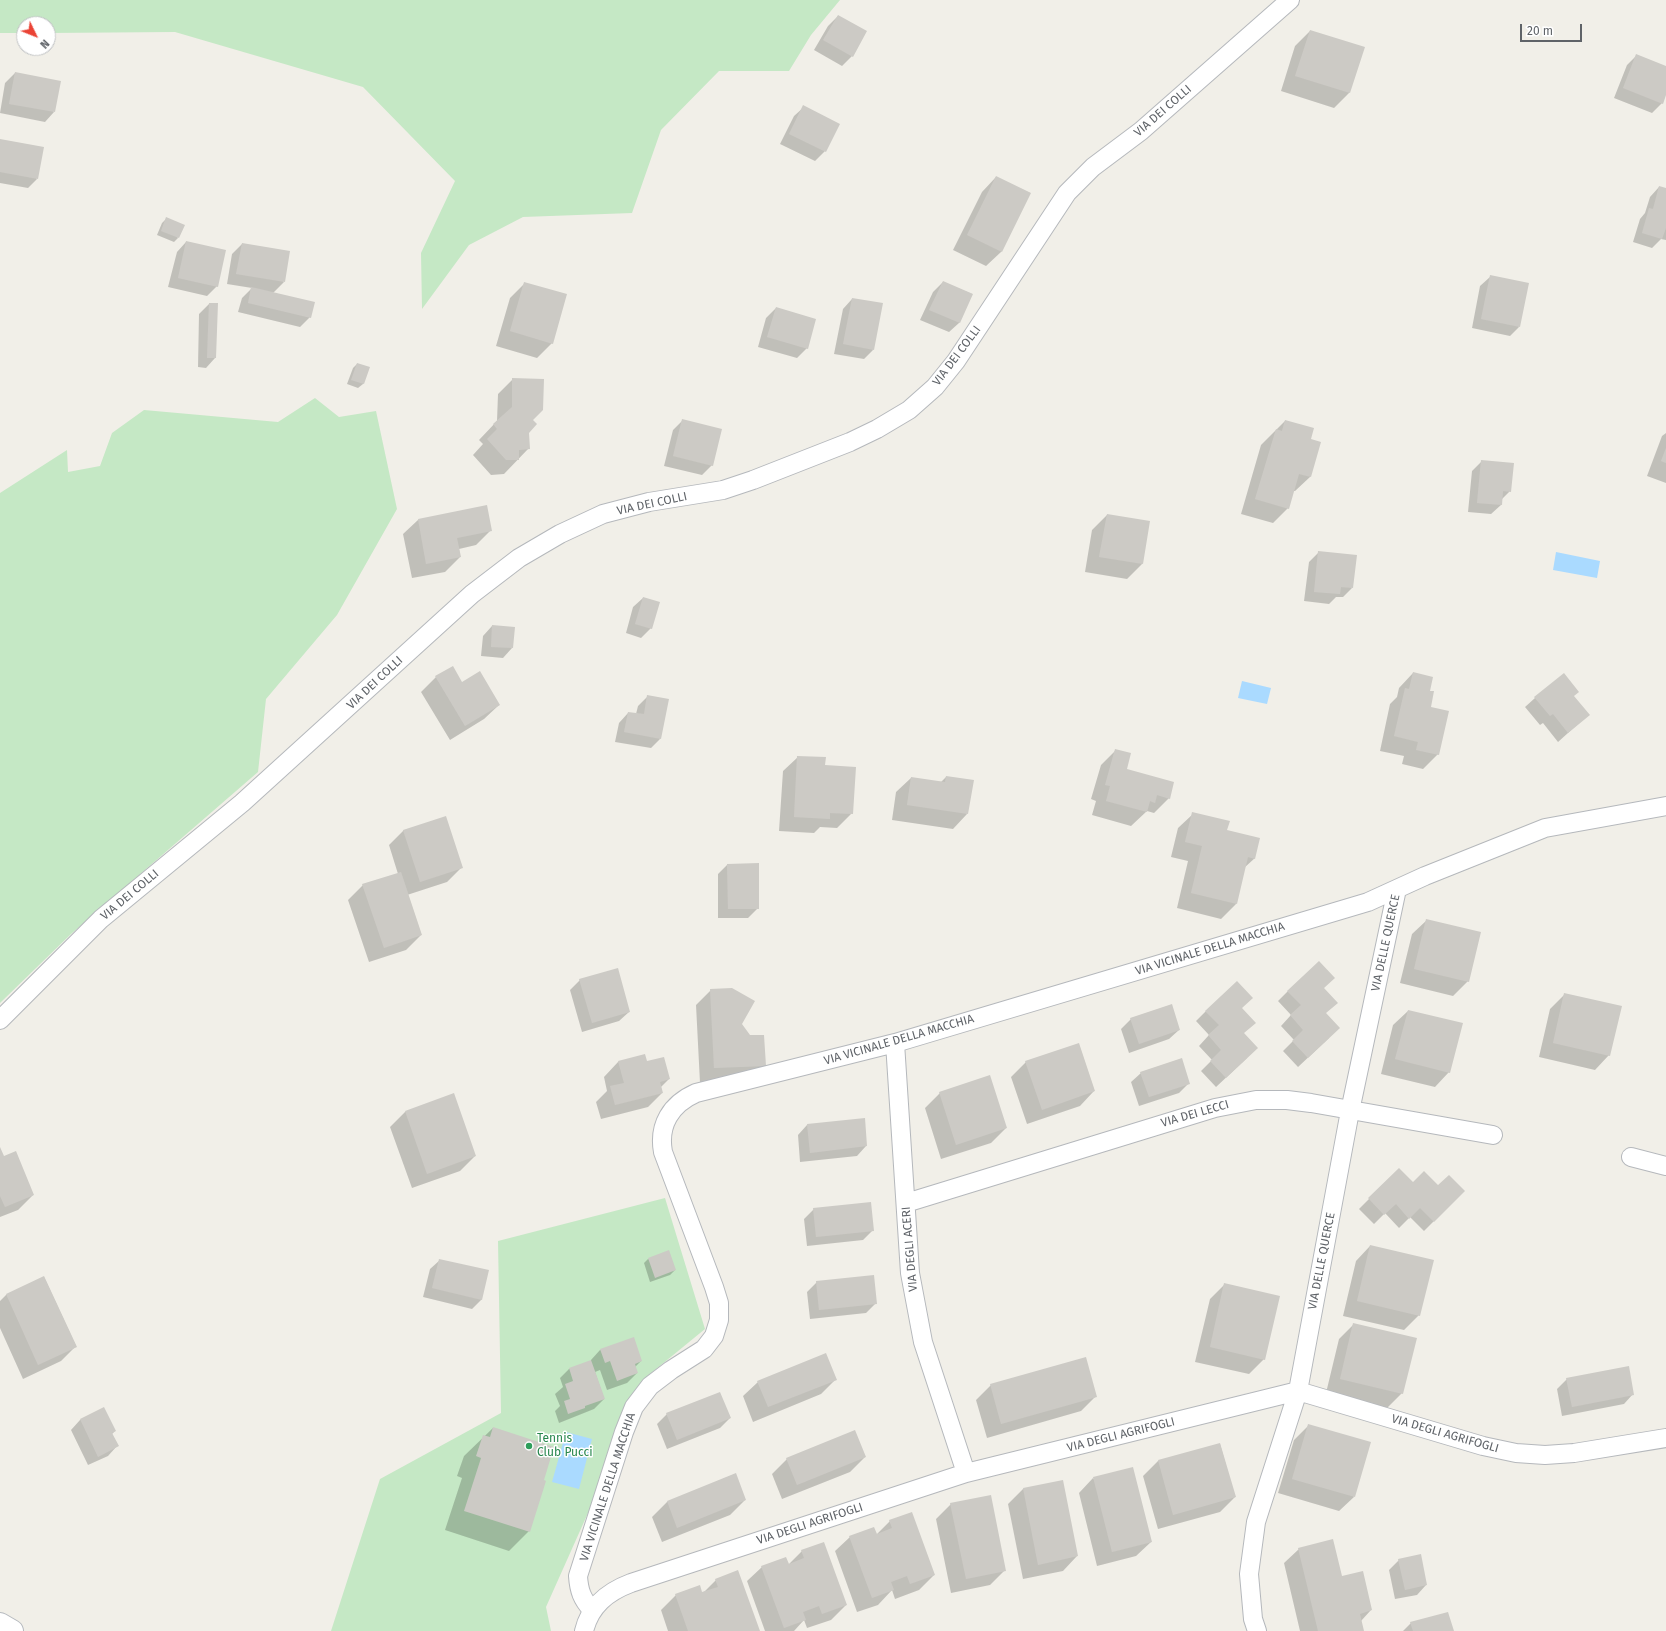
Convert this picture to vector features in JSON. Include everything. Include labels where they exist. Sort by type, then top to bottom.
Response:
[{"type":"main road","points":[[0,1624],[12,1631]]},
{"type":"street","name":"VIA DEI COLLI","points":[[0,1020],[101,919],[242,803],[472,594],[518,558],[560,534],[594,518],[648,502],[723,490],[753,480],[877,430],[909,410],[935,387],[956,361],[1056,208],[1070,190],[1093,167],[1148,125],[1290,0]]},
{"type":"street","name":"VIA VICINALE DELLA MACCHIA","points":[[592,1610],[584,1601],[579,1589],[578,1576],[624,1432],[634,1407],[650,1386],[671,1370],[704,1349],[714,1336],[719,1320],[720,1303],[663,1152],[661,1137],[664,1122],[667,1116],[682,1100],[696,1093],[895,1043],[1368,902],[1425,876],[1545,828],[1666,806]]},
{"type":"street","name":"VIA DELLE QUERCE","points":[[1257,1631],[1253,1619],[1249,1574],[1256,1522],[1298,1391],[1350,1111],[1397,889]]},
{"type":"street","name":"VIA DEGLI ACERI","points":[[895,1043],[910,1273],[922,1342],[966,1473]]},
{"type":"street","name":"VIA DEI LECCI","points":[[906,1203],[1202,1111],[1256,1100],[1287,1100],[1493,1135]]},
{"type":"street","points":[[1631,1157],[1666,1166]]},
{"type":"street","name":"VIA DEGLI AGRIFOGLI","points":[[592,1610],[606,1596],[622,1587],[966,1473],[1298,1391],[1483,1446],[1516,1453],[1545,1455],[1574,1453],[1666,1438]]},
{"type":"street","points":[[584,1631],[592,1610]]},
{"type":"green space","points":[[0,0],[840,0],[811,35],[789,71],[719,71],[661,130],[632,213],[523,217],[469,245],[422,309],[421,253],[455,181],[363,87],[175,32],[56,33],[56,16],[16,16],[16,33],[0,33]]},
{"type":"green space","points":[[315,398],[339,417],[376,411],[397,509],[337,615],[266,699],[258,772],[71,934],[0,1003],[0,493],[67,450],[68,472],[100,466],[112,433],[144,410],[278,422]]},
{"type":"green space","name":"Tennis Club Pucci","points":[[665,1198],[705,1329],[650,1374],[546,1607],[551,1631],[331,1631],[380,1479],[501,1413],[498,1241]]},
{"type":"water","points":[[1556,552],[1600,561],[1597,578],[1553,570]]},
{"type":"water","points":[[1242,681],[1271,688],[1267,704],[1238,698]]},
{"type":"water","points":[[566,1432],[592,1439],[579,1489],[552,1482]]},
{"type":"building","points":[[838,15],[867,31],[853,57],[823,40]]},
{"type":"building","points":[[1310,30],[1365,47],[1350,93],[1295,76]]},
{"type":"building","points":[[1636,54],[1666,66],[1666,95],[1663,104],[1623,88]]},
{"type":"building","points":[[15,72],[61,81],[55,112],[9,104]]},
{"type":"building","points":[[803,105],[840,124],[826,152],[789,134]]},
{"type":"building","points":[[0,139],[44,147],[38,179],[0,172]]},
{"type":"building","points":[[996,176],[1031,193],[1002,252],[967,235]]},
{"type":"building","points":[[1659,186],[1666,188],[1666,228],[1662,239],[1642,233],[1649,208],[1653,209]]},
{"type":"building","points":[[166,217],[185,225],[179,238],[161,231]]},
{"type":"building","points":[[186,241],[226,250],[218,287],[178,278]]},
{"type":"building","points":[[242,243],[290,251],[285,282],[236,274]]},
{"type":"building","points":[[1490,275],[1529,283],[1520,327],[1481,319]]},
{"type":"building","points":[[943,281],[973,294],[960,323],[929,310]]},
{"type":"building","points":[[524,282],[567,294],[553,344],[510,331]]},
{"type":"building","points":[[251,287],[315,302],[311,318],[248,303]]},
{"type":"building","points":[[852,298],[883,303],[874,350],[843,344]]},
{"type":"building","points":[[209,303],[218,303],[216,358],[207,358]]},
{"type":"building","points":[[776,307],[816,319],[808,349],[767,337]]},
{"type":"building","points":[[357,363],[370,367],[364,384],[351,380]]},
{"type":"building","points":[[512,378],[544,379],[543,410],[533,420],[537,424],[529,433],[530,449],[519,450],[519,460],[506,460],[487,439],[497,429],[493,424],[512,407]]},
{"type":"building","points":[[682,419],[722,429],[713,466],[673,456]]},
{"type":"building","points":[[1285,420],[1314,428],[1311,439],[1321,442],[1311,477],[1299,474],[1289,509],[1255,499],[1276,429],[1282,431]]},
{"type":"building","points":[[1666,448],[1666,463],[1661,461]]},
{"type":"building","points":[[1481,460],[1514,463],[1511,492],[1503,491],[1502,505],[1477,503]]},
{"type":"building","points":[[487,505],[492,531],[457,538],[461,557],[426,564],[418,519]]},
{"type":"building","points":[[1107,514],[1150,521],[1143,564],[1099,557]]},
{"type":"building","points":[[1318,551],[1357,555],[1353,588],[1341,587],[1340,594],[1314,592]]},
{"type":"building","points":[[643,597],[660,602],[652,629],[635,624]]},
{"type":"building","points":[[492,625],[515,627],[513,648],[491,647]]},
{"type":"building","points":[[453,666],[462,682],[480,671],[500,705],[465,726],[435,676]]},
{"type":"building","points":[[1413,672],[1433,677],[1430,691],[1434,691],[1431,707],[1449,711],[1439,755],[1416,750],[1418,742],[1394,736],[1405,688],[1409,689]]},
{"type":"building","points":[[1564,673],[1579,692],[1574,696],[1590,715],[1568,733],[1553,714],[1550,716],[1534,697]]},
{"type":"building","points":[[647,695],[669,699],[661,739],[624,732],[628,712],[644,714]]},
{"type":"building","points":[[1115,749],[1131,753],[1127,769],[1174,782],[1170,799],[1157,795],[1155,803],[1150,801],[1147,812],[1106,801],[1110,786],[1105,785]]},
{"type":"building","points":[[797,756],[826,757],[825,765],[856,767],[853,814],[830,813],[830,819],[794,817]]},
{"type":"building","points":[[946,776],[974,780],[968,814],[907,805],[911,777],[945,782]]},
{"type":"building","points":[[1192,812],[1230,821],[1227,830],[1260,838],[1255,859],[1248,857],[1237,904],[1191,893],[1202,846],[1185,842]]},
{"type":"building","points":[[446,816],[463,868],[420,882],[403,830]]},
{"type":"building","points":[[759,863],[759,909],[728,909],[727,864]]},
{"type":"building","points":[[401,872],[422,935],[384,948],[362,884]]},
{"type":"building","points":[[1426,919],[1481,932],[1469,982],[1414,969]]},
{"type":"building","points":[[1319,961],[1335,978],[1324,988],[1338,1003],[1326,1013],[1340,1028],[1308,1058],[1292,1041],[1303,1030],[1290,1015],[1301,1005],[1287,991]]},
{"type":"building","points":[[618,968],[630,1012],[592,1023],[579,979]]},
{"type":"building","points":[[1237,981],[1253,998],[1242,1008],[1256,1023],[1244,1033],[1258,1048],[1226,1078],[1210,1061],[1221,1050],[1208,1035],[1219,1025],[1205,1011]]},
{"type":"building","points":[[732,988],[755,1001],[742,1024],[750,1035],[764,1035],[766,1066],[714,1068],[710,989]]},
{"type":"building","points":[[1564,993],[1622,1006],[1610,1056],[1553,1043]]},
{"type":"building","points":[[1172,1004],[1180,1030],[1139,1044],[1130,1018]]},
{"type":"building","points":[[1408,1010],[1463,1023],[1450,1073],[1395,1059]]},
{"type":"building","points":[[1079,1043],[1095,1091],[1042,1110],[1025,1061]]},
{"type":"building","points":[[645,1054],[647,1061],[664,1057],[670,1079],[660,1082],[663,1093],[615,1105],[610,1086],[624,1083],[618,1061]]},
{"type":"building","points":[[1182,1058],[1190,1084],[1149,1097],[1140,1072]]},
{"type":"building","points":[[990,1075],[1007,1128],[956,1145],[939,1092]]},
{"type":"building","points":[[454,1093],[476,1156],[427,1174],[405,1111]]},
{"type":"building","points":[[865,1118],[867,1146],[810,1153],[807,1124]]},
{"type":"building","points":[[0,1147],[4,1156],[16,1151],[34,1195],[5,1207],[0,1196]]},
{"type":"building","points":[[1399,1168],[1413,1182],[1424,1171],[1438,1185],[1449,1175],[1465,1191],[1434,1222],[1420,1208],[1409,1219],[1396,1204],[1384,1215],[1368,1198]]},
{"type":"building","points":[[871,1202],[874,1231],[816,1237],[813,1208]]},
{"type":"building","points":[[1370,1245],[1434,1260],[1420,1316],[1357,1301]]},
{"type":"building","points":[[669,1250],[676,1270],[655,1278],[648,1258]]},
{"type":"building","points":[[439,1259],[489,1270],[482,1300],[432,1288]]},
{"type":"building","points":[[874,1275],[877,1304],[819,1310],[816,1281]]},
{"type":"building","points":[[44,1276],[77,1347],[38,1365],[6,1294]]},
{"type":"building","points":[[1224,1283],[1280,1296],[1265,1360],[1210,1347]]},
{"type":"building","points":[[1353,1323],[1417,1338],[1403,1394],[1340,1379]]},
{"type":"building","points":[[634,1337],[642,1361],[635,1364],[638,1373],[617,1381],[610,1361],[605,1363],[600,1349]]},
{"type":"building","points":[[826,1353],[837,1380],[768,1407],[757,1381]]},
{"type":"building","points":[[1086,1357],[1097,1397],[1001,1424],[990,1384]]},
{"type":"building","points":[[591,1360],[605,1399],[568,1414],[564,1401],[570,1399],[565,1384],[573,1381],[569,1368]]},
{"type":"building","points":[[1629,1366],[1634,1395],[1572,1407],[1566,1378]]},
{"type":"building","points":[[720,1392],[731,1418],[677,1440],[666,1413]]},
{"type":"building","points":[[104,1407],[116,1431],[112,1433],[119,1446],[98,1457],[80,1419]]},
{"type":"building","points":[[1308,1424],[1371,1442],[1355,1497],[1292,1479]]},
{"type":"building","points":[[493,1427],[554,1447],[544,1480],[546,1481],[530,1532],[464,1511],[481,1458],[476,1456],[483,1435],[490,1437]]},
{"type":"building","points":[[855,1430],[866,1457],[797,1485],[786,1458]]},
{"type":"building","points":[[1220,1443],[1236,1497],[1173,1515],[1158,1460]]},
{"type":"building","points":[[1133,1467],[1152,1542],[1112,1552],[1093,1477]]},
{"type":"building","points":[[736,1473],[746,1500],[677,1528],[667,1501]]},
{"type":"building","points":[[1063,1480],[1078,1556],[1038,1565],[1023,1488]]},
{"type":"building","points":[[991,1495],[1006,1571],[966,1579],[950,1503]]},
{"type":"building","points":[[912,1512],[935,1575],[910,1584],[907,1576],[891,1582],[894,1590],[872,1598],[849,1536],[874,1527],[877,1534],[892,1528],[889,1520]]},
{"type":"building","points":[[1333,1539],[1342,1576],[1363,1571],[1372,1610],[1360,1614],[1364,1631],[1318,1631],[1298,1548]]},
{"type":"building","points":[[824,1542],[847,1605],[822,1614],[819,1606],[803,1612],[806,1620],[784,1628],[761,1566],[786,1557],[789,1564],[804,1558],[801,1550]]},
{"type":"building","points":[[1421,1554],[1427,1585],[1405,1590],[1398,1559]]},
{"type":"building","points":[[738,1570],[760,1631],[688,1631],[675,1594],[700,1585],[702,1592],[718,1587],[715,1579]]},
{"type":"building","points":[[1448,1612],[1454,1631],[1413,1631],[1410,1622]]},
{"type":"place","name":"Tennis Club Pucci","points":[[529,1446]]}]
